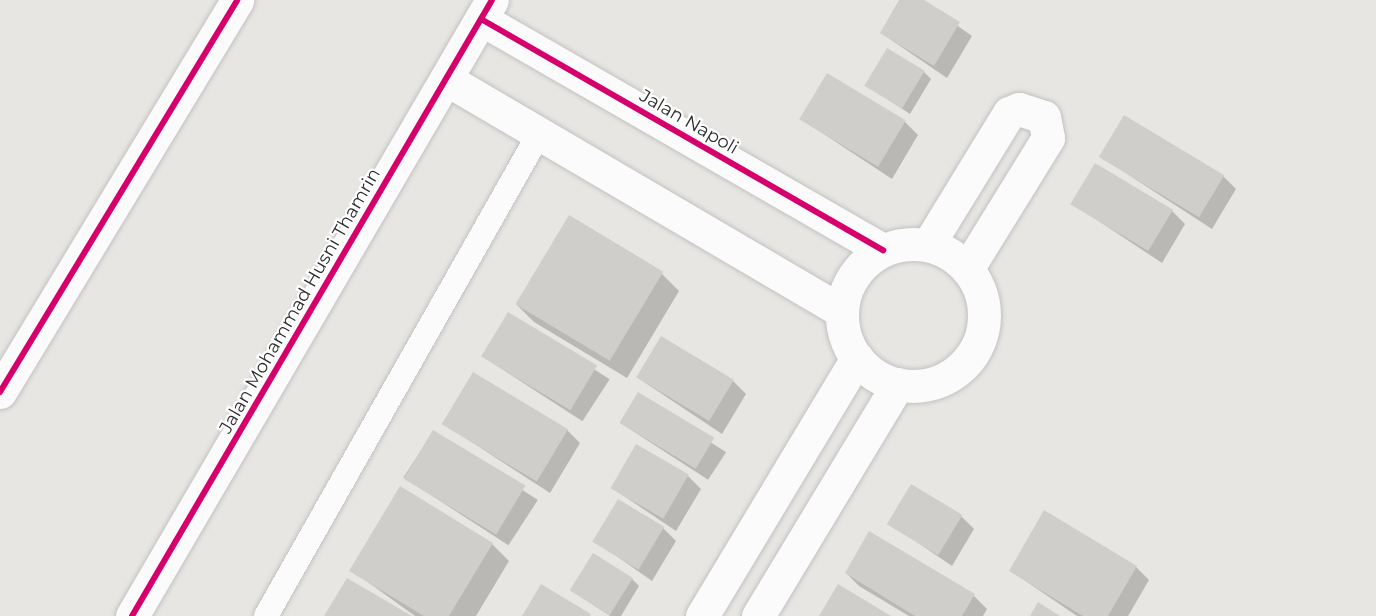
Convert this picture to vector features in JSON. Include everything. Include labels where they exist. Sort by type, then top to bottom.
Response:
[{"type":"street","points":[[0,392],[237,0]]},
{"type":"street","name":"Jalan Mohammad Husni Thamrin","points":[[132,616],[486,10]]},
{"type":"street","name":"Jalan Napoli","points":[[486,10],[883,250]]},
{"type":"street","points":[[446,79],[842,311]]},
{"type":"street","points":[[928,245],[1009,113],[1019,109],[1044,117],[1048,138],[967,268]]},
{"type":"street","points":[[928,245],[967,268],[984,312],[970,357],[944,379],[898,384],[875,375],[857,358],[846,336],[842,311],[854,276],[883,250],[928,245]]},
{"type":"street","points":[[702,616],[857,358]]},
{"type":"street","points":[[758,616],[898,384]]},
{"type":"lane","points":[[266,616],[539,134]]},
{"type":"building","points":[[899,0],[924,0],[960,22],[934,66],[880,33]]},
{"type":"building","points":[[887,48],[925,71],[902,108],[864,86]]},
{"type":"building","points":[[827,73],[906,120],[878,167],[799,119]]},
{"type":"building","points":[[1124,115],[1224,175],[1199,217],[1099,157]]},
{"type":"building","points":[[1095,163],[1173,210],[1148,251],[1070,204]]},
{"type":"building","points":[[569,215],[663,272],[610,361],[515,304]]},
{"type":"building","points":[[508,312],[597,366],[570,410],[481,357]]},
{"type":"building","points":[[661,336],[734,380],[709,421],[636,377]]},
{"type":"building","points":[[473,372],[568,429],[537,481],[442,424]]},
{"type":"building","points":[[638,392],[714,438],[696,469],[619,423]]},
{"type":"building","points":[[433,430],[526,486],[496,534],[404,479]]},
{"type":"building","points":[[636,444],[689,475],[663,519],[610,488]]},
{"type":"building","points":[[911,484],[962,515],[938,555],[887,524]]},
{"type":"building","points":[[400,486],[493,543],[449,616],[424,616],[349,571]]},
{"type":"building","points":[[618,499],[664,527],[639,570],[592,542]]},
{"type":"building","points":[[1044,510],[1137,566],[1108,616],[1083,616],[1009,571]]},
{"type":"building","points":[[869,531],[975,594],[962,616],[915,616],[845,573]]},
{"type":"building","points":[[593,553],[633,578],[610,615],[570,590]]},
{"type":"building","points":[[347,578],[412,616],[324,616]]},
{"type":"building","points":[[541,584],[591,614],[590,616],[522,616]]},
{"type":"building","points":[[838,584],[891,616],[819,616]]},
{"type":"building","points":[[1038,602],[1060,616],[1030,616]]},
{"type":"cycle path","points":[[0,392],[237,0]]},
{"type":"cycle path","points":[[132,616],[492,0]]},
{"type":"cycle path","points":[[481,19],[883,250]]}]
